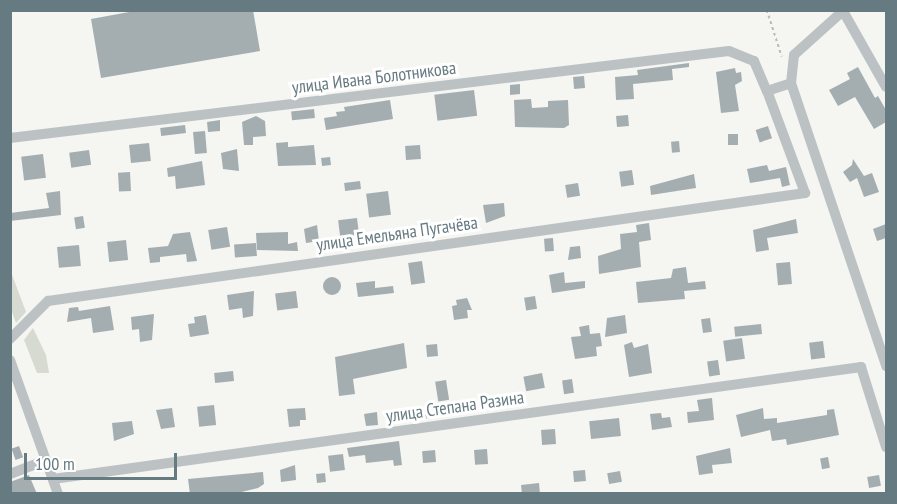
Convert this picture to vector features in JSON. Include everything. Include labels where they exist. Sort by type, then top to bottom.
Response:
[{"type":"street","points":[[886,87],[843,11],[794,55],[791,83],[886,366]]},
{"type":"street","name":"улица Ивана Болотникова","points":[[10,138],[717,52],[741,53],[759,66],[767,91]]},
{"type":"street","points":[[767,91],[791,83]]},
{"type":"street","name":"улица Емельяна Пугачёва","points":[[10,339],[48,301],[805,193],[767,91]]},
{"type":"street","points":[[10,360],[58,494]]},
{"type":"street","name":"улица Степана Разина","points":[[53,479],[861,367],[886,447]]},
{"type":"street","points":[[10,474],[46,460]]},
{"type":"path","points":[[767,10],[784,62]]},
{"type":"shaded area","points":[[11,272],[26,312],[16,323],[11,309]]},
{"type":"shaded area","points":[[33,328],[46,355],[49,373],[37,373],[24,340]]},
{"type":"building","points":[[140,10],[253,10],[260,51],[101,78],[91,19]]},
{"type":"building","points":[[689,63],[689,67],[672,69],[673,80],[633,84],[634,99],[616,100],[615,77],[638,75],[637,70]]},
{"type":"building","points":[[858,67],[875,98],[878,96],[886,110],[886,122],[874,129],[855,97],[838,106],[829,90],[850,79],[847,73]]},
{"type":"building","points":[[735,68],[736,73],[741,72],[742,81],[735,85],[739,111],[721,113],[716,72]]},
{"type":"building","points":[[584,76],[585,88],[574,89],[573,77]]},
{"type":"building","points":[[520,84],[520,94],[510,95],[510,85]]},
{"type":"building","points":[[474,90],[477,116],[437,121],[434,95]]},
{"type":"building","points":[[531,99],[532,108],[548,107],[548,101],[568,100],[569,125],[564,128],[515,127],[514,100]]},
{"type":"building","points":[[390,100],[393,119],[326,130],[324,118],[337,116],[336,112],[345,111],[344,107]]},
{"type":"building","points":[[314,109],[315,118],[292,120],[291,111]]},
{"type":"building","points":[[628,115],[629,126],[617,127],[616,116]]},
{"type":"building","points":[[256,116],[265,121],[266,136],[253,137],[253,145],[244,145],[242,122]]},
{"type":"building","points":[[220,120],[220,131],[208,132],[207,122]]},
{"type":"building","points":[[185,125],[186,133],[161,136],[160,128]]},
{"type":"building","points":[[768,126],[772,138],[760,142],[756,130]]},
{"type":"building","points":[[205,131],[207,153],[195,154],[193,132]]},
{"type":"building","points":[[728,134],[738,134],[738,145],[728,145]]},
{"type":"building","points":[[679,141],[680,152],[672,153],[671,142]]},
{"type":"building","points":[[288,142],[288,147],[314,145],[316,165],[278,166],[276,143]]},
{"type":"building","points":[[149,143],[151,161],[131,163],[129,145]]},
{"type":"building","points":[[420,145],[421,159],[406,160],[405,146]]},
{"type":"building","points":[[237,149],[239,171],[223,169],[221,153]]},
{"type":"building","points":[[89,150],[91,165],[71,168],[69,153]]},
{"type":"building","points":[[43,154],[46,178],[24,181],[21,157]]},
{"type":"building","points":[[330,157],[331,165],[322,166],[321,158]]},
{"type":"building","points":[[853,159],[864,176],[872,173],[879,192],[864,197],[857,178],[850,182],[843,172],[852,165]]},
{"type":"building","points":[[202,161],[205,185],[176,189],[175,176],[168,177],[167,168]]},
{"type":"building","points":[[767,165],[769,171],[786,167],[790,185],[782,187],[780,178],[750,183],[747,169]]},
{"type":"building","points":[[632,170],[634,185],[621,187],[619,172]]},
{"type":"building","points":[[130,172],[131,191],[119,192],[118,173]]},
{"type":"building","points":[[694,174],[696,188],[651,195],[650,186]]},
{"type":"building","points":[[360,181],[361,189],[345,191],[344,183]]},
{"type":"building","points":[[578,183],[580,196],[567,198],[565,185]]},
{"type":"building","points":[[60,191],[61,215],[10,221],[10,213],[49,208],[46,193]]},
{"type":"building","points":[[388,191],[391,215],[369,218],[366,194]]},
{"type":"building","points":[[504,203],[505,216],[486,223],[483,205]]},
{"type":"building","points":[[83,216],[85,228],[76,229],[74,217]]},
{"type":"building","points":[[357,218],[359,235],[340,237],[338,220]]},
{"type":"building","points":[[796,219],[798,233],[767,238],[769,250],[756,252],[753,230]]},
{"type":"building","points":[[649,223],[651,240],[639,242],[641,267],[599,274],[598,256],[621,249],[620,234],[637,232],[636,225]]},
{"type":"building","points":[[886,224],[886,238],[877,241],[873,229]]},
{"type":"building","points":[[317,225],[319,241],[306,243],[304,229]]},
{"type":"building","points":[[227,227],[230,247],[211,250],[208,230]]},
{"type":"building","points":[[190,232],[197,261],[187,262],[186,254],[160,257],[160,262],[150,263],[148,248],[168,246],[173,234]]},
{"type":"building","points":[[288,232],[288,244],[297,242],[298,251],[257,250],[256,233]]},
{"type":"building","points":[[553,238],[554,251],[545,252],[544,239]]},
{"type":"building","points":[[126,240],[128,260],[109,262],[107,242]]},
{"type":"building","points":[[256,243],[257,256],[235,258],[234,245]]},
{"type":"building","points":[[79,245],[81,266],[59,268],[57,247]]},
{"type":"building","points":[[580,246],[581,258],[568,260],[570,247]]},
{"type":"building","points":[[422,261],[425,283],[411,285],[408,263]]},
{"type":"building","points":[[790,262],[792,284],[778,285],[776,263]]},
{"type":"building","points":[[686,267],[688,283],[705,281],[706,289],[684,291],[685,299],[638,303],[636,282],[671,278],[673,269]]},
{"type":"building","points":[[564,272],[565,283],[585,281],[585,288],[552,293],[549,275]]},
{"type":"building","points":[[332,277],[338,280],[341,286],[338,292],[332,295],[326,292],[323,286],[326,280]]},
{"type":"building","points":[[375,281],[375,288],[393,286],[394,293],[358,297],[356,283]]},
{"type":"building","points":[[254,291],[253,316],[243,318],[242,308],[229,310],[227,295]]},
{"type":"building","points":[[296,291],[298,308],[277,310],[275,294]]},
{"type":"building","points":[[535,296],[537,309],[526,311],[524,298]]},
{"type":"building","points":[[467,298],[472,310],[467,310],[468,318],[454,320],[452,306],[457,305],[456,300]]},
{"type":"building","points":[[110,306],[114,330],[93,333],[91,318],[67,322],[69,308],[78,307],[79,311]]},
{"type":"building","points":[[154,314],[152,340],[140,342],[139,329],[132,330],[131,317]]},
{"type":"building","points":[[206,315],[209,334],[190,337],[188,324],[195,323],[194,317]]},
{"type":"building","points":[[625,315],[627,333],[605,337],[607,318]]},
{"type":"building","points":[[710,318],[712,332],[703,333],[701,319]]},
{"type":"building","points":[[761,324],[762,334],[735,337],[734,327]]},
{"type":"building","points":[[589,325],[590,334],[600,333],[602,346],[596,347],[597,356],[575,359],[571,337],[581,336],[579,327]]},
{"type":"building","points":[[742,338],[745,359],[726,361],[723,341]]},
{"type":"building","points":[[823,341],[825,358],[811,360],[809,343]]},
{"type":"building","points":[[632,342],[634,348],[648,344],[652,373],[629,377],[624,345]]},
{"type":"building","points":[[404,343],[407,368],[353,379],[355,394],[339,396],[335,357]]},
{"type":"building","points":[[437,344],[438,356],[427,357],[426,345]]},
{"type":"building","points":[[718,360],[720,375],[709,376],[707,362]]},
{"type":"building","points":[[233,371],[234,381],[215,383],[214,373]]},
{"type":"building","points":[[542,373],[545,388],[526,391],[523,377]]},
{"type":"building","points":[[572,379],[574,393],[564,394],[562,380]]},
{"type":"building","points":[[446,380],[449,400],[438,401],[435,382]]},
{"type":"building","points":[[712,398],[714,420],[688,423],[687,412],[699,411],[697,400]]},
{"type":"building","points":[[214,405],[216,425],[199,427],[197,407]]},
{"type":"building","points":[[172,408],[175,427],[161,429],[156,410]]},
{"type":"building","points":[[305,408],[306,420],[300,420],[300,426],[289,427],[287,409]]},
{"type":"building","points":[[426,408],[427,419],[401,421],[400,410]]},
{"type":"building","points":[[763,408],[764,419],[777,418],[777,423],[827,415],[827,410],[834,409],[839,435],[787,445],[786,439],[772,441],[770,430],[741,437],[736,415]]},
{"type":"building","points":[[377,412],[378,425],[366,426],[364,414]]},
{"type":"building","points":[[661,413],[662,418],[670,417],[672,427],[652,430],[650,414]]},
{"type":"building","points":[[619,418],[621,436],[591,439],[589,421]]},
{"type":"building","points":[[132,421],[134,434],[114,441],[112,423]]},
{"type":"building","points":[[555,429],[556,444],[542,445],[541,430]]},
{"type":"building","points":[[399,441],[402,465],[394,466],[393,460],[366,463],[365,455],[349,457],[347,448]]},
{"type":"building","points":[[19,446],[23,457],[16,460],[11,449]]},
{"type":"building","points":[[730,448],[732,463],[712,465],[713,473],[699,475],[696,456]]},
{"type":"building","points":[[487,449],[488,464],[475,465],[474,450]]},
{"type":"building","points":[[435,450],[436,462],[423,463],[422,451]]},
{"type":"building","points":[[343,454],[345,470],[330,472],[328,456]]},
{"type":"building","points":[[828,457],[830,468],[822,469],[820,458]]},
{"type":"building","points":[[295,465],[296,480],[281,482],[280,470]]},
{"type":"building","points":[[585,470],[586,481],[574,482],[573,471]]},
{"type":"building","points":[[620,471],[622,482],[609,484],[607,473]]},
{"type":"building","points":[[263,472],[264,484],[258,488],[233,494],[190,494],[188,479]]},
{"type":"building","points":[[325,473],[326,482],[317,483],[316,474]]},
{"type":"building","points":[[29,475],[37,494],[10,494],[10,482]]},
{"type":"building","points":[[879,475],[881,486],[869,488],[867,477]]},
{"type":"building","points":[[539,483],[540,494],[522,494],[521,485]]}]
